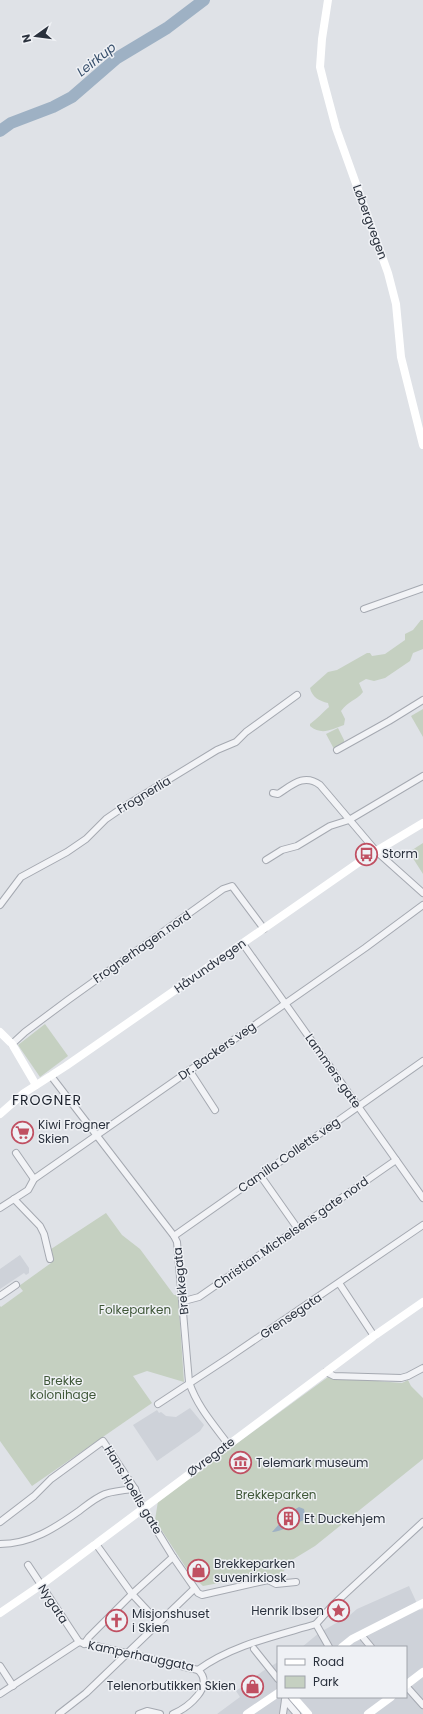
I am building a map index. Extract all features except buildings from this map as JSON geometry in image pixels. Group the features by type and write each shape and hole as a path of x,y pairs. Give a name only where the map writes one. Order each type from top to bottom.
{"street":[{"name":"Løbergvegen","path":"328,0 322,39 321,60 324,83 336,128 388,273 396,304 401,357 423,445"},
{"path":"364,609 423,588"},
{"name":"Frognerlia","path":"0,905 21,877 67,852 86,839 106,819 122,808 217,750 236,742 246,732 297,695"},
{"path":"337,750 423,700"},
{"path":"266,860 282,850 297,846 330,826 349,820 423,776"},
{"path":"273,793 278,794 305,779 314,781 320,785 376,851 423,893"},
{"name":"Håvundvegen","path":"0,1114 36,1086 376,851 423,823"},
{"name":"Frognerhagen nord","path":"12,1044 25,1032 56,1009 223,890 232,886 264,929"},
{"name":"Dr. Backers veg","path":"0,1208 28,1190 34,1179 285,1002 365,948 423,905"},
{"name":"Lammers gate","path":"243,944 423,1198"},
{"path":"0,1032 12,1044 36,1086"},
{"name":"Camilla Colletts veg","path":"174,1236 423,1061"},
{"path":"189,1070 215,1110"},
{"name":"Brekkegata","path":"52,1076 174,1236 179,1250 190,1382 199,1406 228,1444"},
{"path":"16,1153 34,1179"},
{"name":"Christian Michelsens gate nord","path":"184,1301 199,1297 396,1160"},
{"path":"260,1175 298,1229"},
{"path":"14,1199 40,1226 44,1234 50,1259"},
{"name":"Grensegata","path":"158,1404 423,1225"},
{"path":"339,1283 374,1336"},
{"path":"0,1296 16,1285"},
{"name":"Øvregate","path":"0,1613 41,1585 228,1444 374,1336 423,1302"},
{"path":"326,1372 334,1376 401,1378 423,1368"},
{"name":"Hans Hoells gate","path":"0,1522 34,1496 51,1479 103,1441 135,1490 143,1508 194,1589"},
{"path":"0,1544 17,1542 54,1529 104,1495 121,1490 135,1490"},
{"path":"328,1646 316,1624 333,1605 423,1522"},
{"path":"96,1544 132,1594 159,1623"},
{"path":"0,1694 82,1643 132,1594 173,1557"},
{"name":"Nygata","path":"28,1565 82,1643"},
{"path":"59,1714 86,1693 194,1589 202,1595 256,1581 268,1580 276,1584 296,1582"},
{"path":"344,1646 361,1635 423,1603"},
{"name":"Kamperhauggata","path":"82,1643 198,1670 210,1661 243,1646 316,1624"},
{"path":"361,1635 370,1646"},
{"path":"254,1648 277,1678"},
{"path":"0,1666 13,1686"},
{"path":"173,1714 201,1692 204,1679 198,1670"},
{"path":"407,1685 423,1672"},
{"path":"407,1687 423,1705"},
{"path":"247,1714 277,1694"},
{"path":"294,1698 308,1714"},
{"path":"368,1714 390,1698"},
{"path":"283,1714 285,1700 297,1714"},
{"path":"139,1714 147,1711 160,1714"}],"shaded area":[{"path":"20,1255 29,1268 29,1273 26,1275 24,1273 0,1289 0,1269"},
{"path":"190,1408 204,1425 200,1431 157,1461 133,1425 157,1410 159,1413 161,1412 166,1416 176,1417"},
{"path":"409,1586 420,1610 423,1609 423,1714 217,1714 240,1697 236,1691 277,1663 277,1698 407,1698 407,1646 303,1646 319,1633 350,1615 357,1609"}],"green space":[{"path":"421,620 423,620 423,649 413,653 410,661 385,678 374,681 366,679 359,683 363,692 341,711 345,719 344,725 327,731 319,731 310,726 310,724 329,707 328,703 319,700 314,696 310,688 328,672 337,670 367,653 370,653 372,656 385,654 405,640 405,634 413,630"},
{"path":"423,709 423,737 411,716"},
{"path":"338,728 344,743 334,749 326,734"},
{"path":"423,843 423,874 409,852"},
{"path":"45,1024 68,1056 40,1077 18,1045"},
{"name":"Brekke kolonihage","path":"106,1213 122,1235 140,1249 174,1295 178,1295 184,1382 147,1371 133,1376 152,1403 32,1486 0,1441 0,1306 1,1307 23,1291 19,1286 51,1263 45,1253"},
{"name":"Brekkeparken","path":"328,1377 402,1383 408,1380 411,1386 423,1398 423,1459 315,1546 292,1560 280,1576 271,1579 269,1574 203,1586 190,1574 155,1520 158,1501"}],"water":[{"path":"299,1507 304,1509 306,1519 284,1529 272,1532 290,1512"}],"waterway":[{"name":"Leirkup","path":"0,131 11,123 53,107 72,97 117,58 167,28 204,0"}],"place":[{"name":"Storm","path":"366,854"},
{"name":"Kiwi Frogner Skien","path":"22,1132"},
{"name":"Telemark museum","path":"241,1463"},
{"name":"Et Duckehjem","path":"289,1519"},
{"name":"Brekkeparken suvenirkiosk","path":"198,1571"},
{"name":"Henrik Ibsen","path":"339,1611"},
{"name":"Misjonshuset i Skien","path":"117,1621"},
{"name":"Telenorbutikken Skien","path":"252,1686"}],"district":[{"name":"FROGNER","path":"47,1100"}],"park label":[{"name":"Folkeparken","path":"135,1310"}]}
